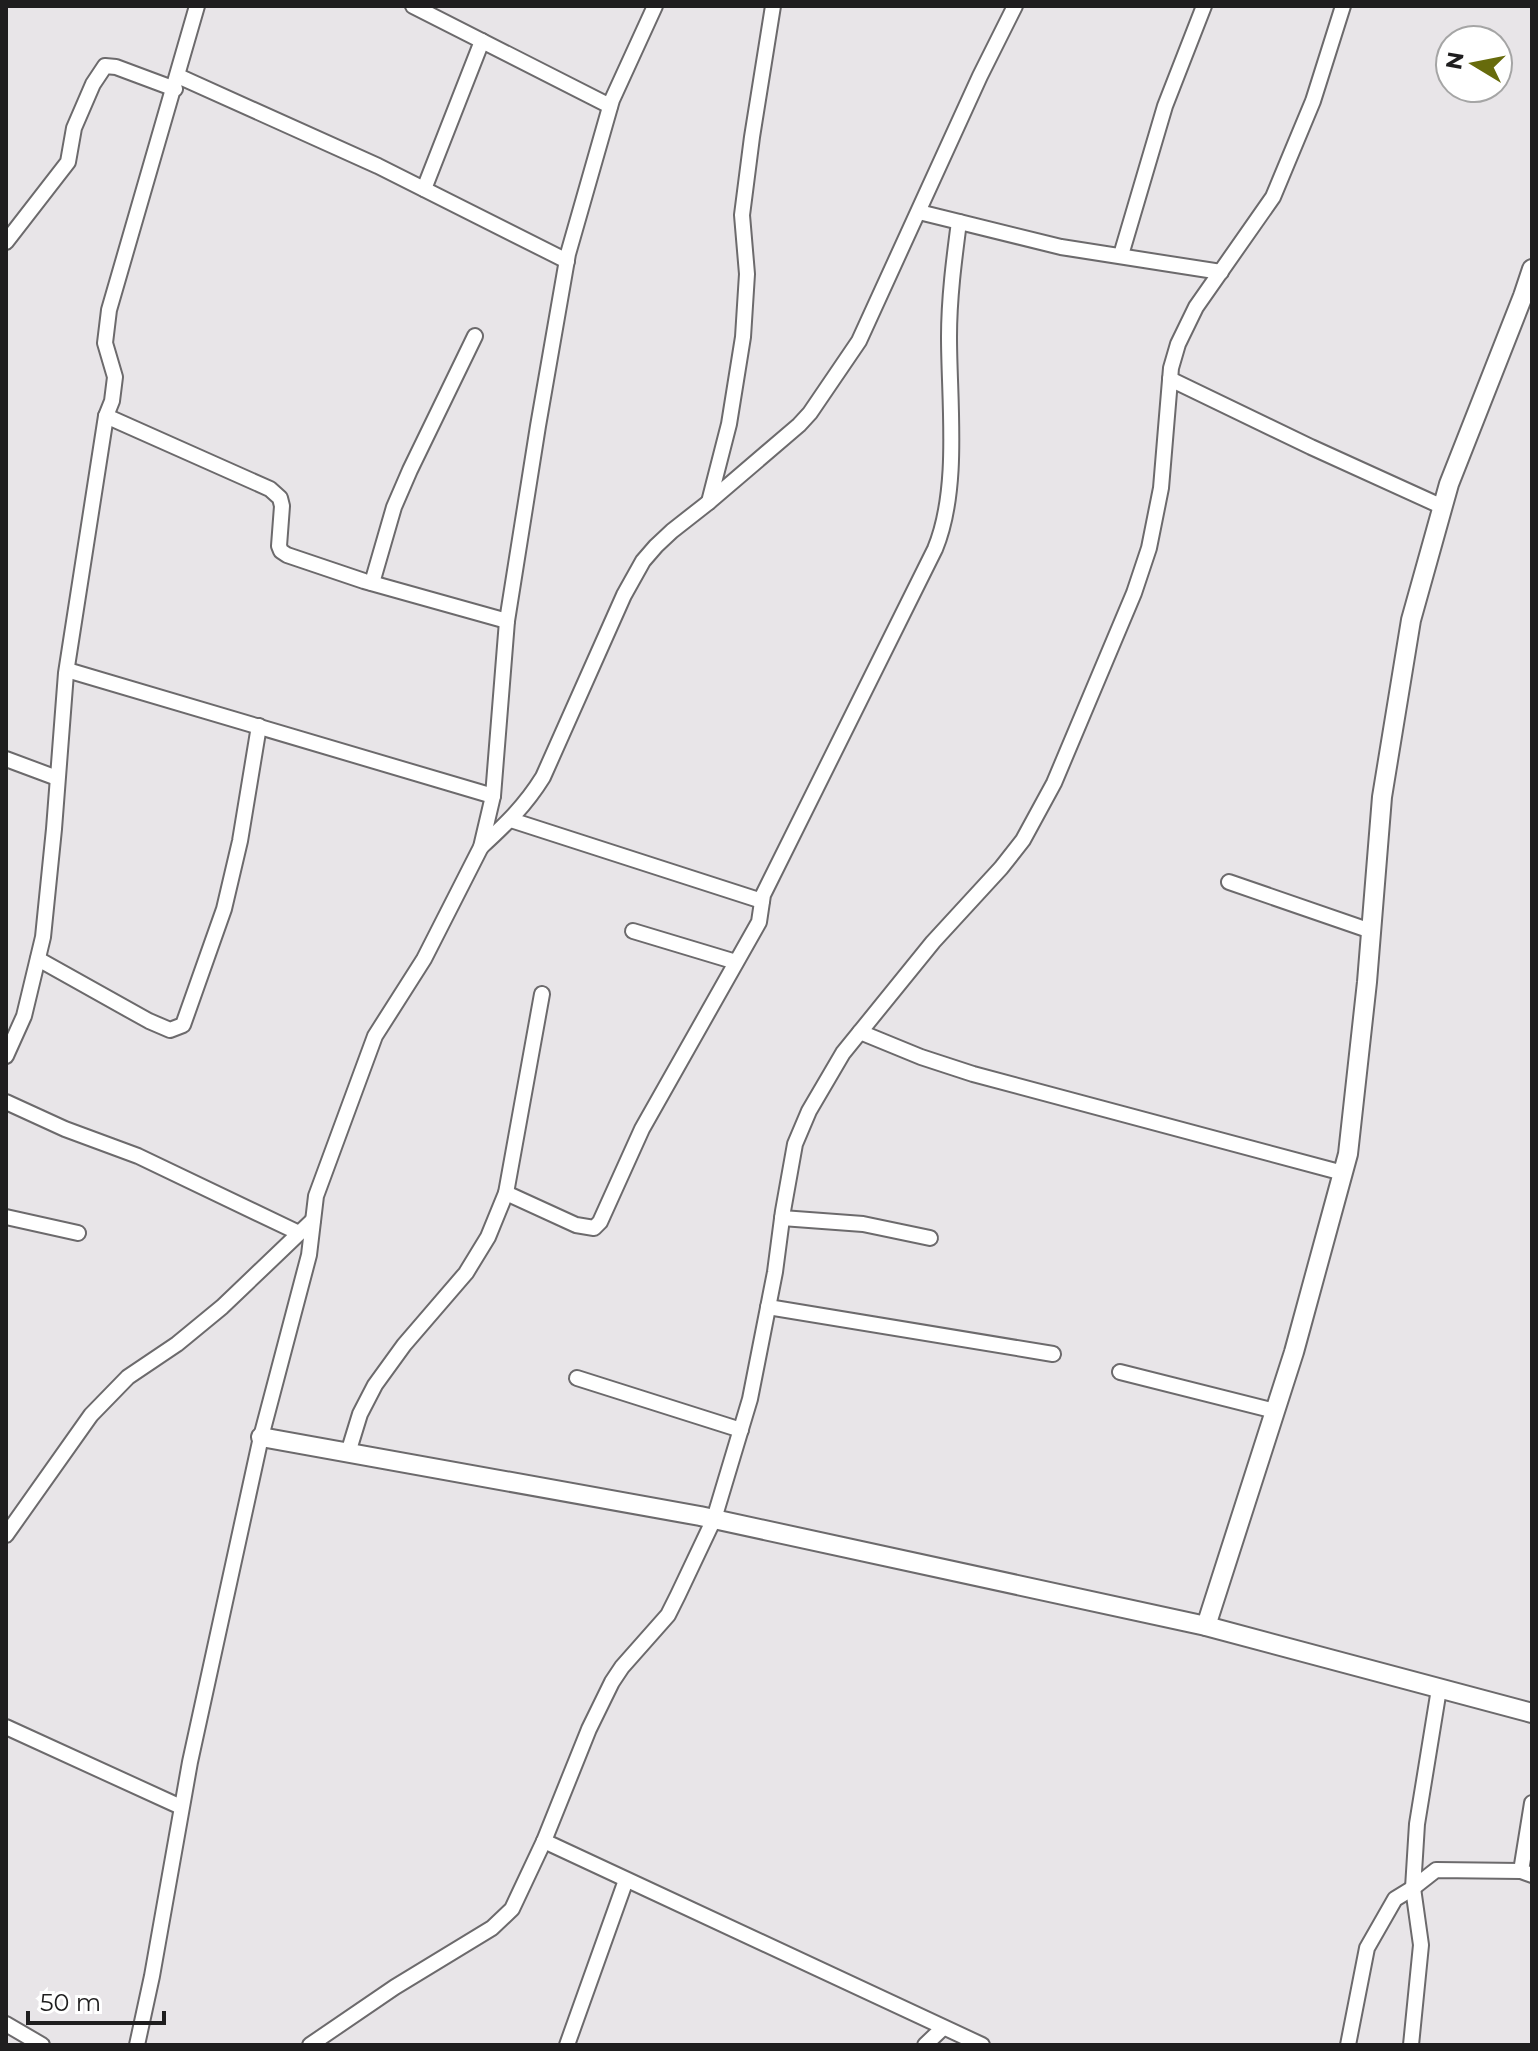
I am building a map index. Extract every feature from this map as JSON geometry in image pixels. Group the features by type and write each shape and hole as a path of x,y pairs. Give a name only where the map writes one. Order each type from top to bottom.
{"street":[{"path":"6,1056 10,1037 24,1016 43,937 67,670 106,416 112,401 115,377 105,343 109,310 197,6"},
{"path":"413,6 610,106"},
{"path":"137,2045 181,1807 261,1437 309,1255 316,1196 375,1036 424,959 481,847 493,796 507,621 567,261 610,106 655,6"},
{"path":"709,502 729,424 743,337 747,274 742,215 773,6"},
{"path":"481,847 527,802 543,777 618,607 643,561 672,531 799,425 817,404 859,341 1015,6"},
{"path":"1121,255 1165,106 1204,6"},
{"path":"310,2045 395,1987 492,1928 512,1909 612,1682 668,1615 714,1519 750,1399 795,1144 809,1111 843,1053 933,942 1023,840 1054,783 1134,593 1149,548 1161,488 1170,379 1178,344 1196,307 1273,197 1313,101 1343,6"},
{"path":"424,189 482,41"},
{"path":"6,242 68,162 74,128 93,84 105,66 176,82 378,166 567,261"},
{"path":"919,212 1061,247 1221,272"},
{"path":"506,1193 576,1225 594,1228 600,1222 642,1129 759,922 763,895 942,534 950,463 950,288 959,222"},
{"path":"1206,1626 1294,1352 1348,1154 1382,797 1411,620 1449,484 1532,269"},
{"path":"372,583 394,507 475,336"},
{"path":"1170,379 1443,507"},
{"path":"106,416 270,489 280,498 279,546 287,555 507,621"},
{"path":"67,670 493,796"},
{"path":"38,959 149,1021 170,1030 183,1025 224,909 240,841 259,726"},
{"path":"6,759 57,778"},
{"path":"511,820 762,901"},
{"path":"1229,882 1371,931"},
{"path":"633,931 736,962"},
{"path":"348,1453 360,1414 375,1385 404,1345 466,1273 488,1237 506,1193 542,994"},
{"path":"860,1032 973,1074 1343,1173"},
{"path":"6,1102 65,1129 138,1156 299,1233"},
{"path":"6,1217 78,1233"},
{"path":"782,1218 863,1224 930,1238"},
{"path":"6,1535 91,1415 128,1377 177,1344 222,1307 313,1220"},
{"path":"768,1307 1053,1354"},
{"path":"1120,1372 1275,1411"},
{"path":"577,1378 741,1430"},
{"path":"261,1437 714,1519 1206,1626 1532,1713"},
{"path":"1411,2045 1421,1945 1413,1888 1421,1795 1439,1689"},
{"path":"6,1727 181,1807"},
{"path":"1348,2045 1367,1948 1395,1899 1436,1870 1526,1873 1532,1803"},
{"path":"544,1841 982,2045"},
{"path":"567,2045 626,1880"},
{"path":"6,2024 42,2045"},
{"path":"925,2045 943,2028"}]}
